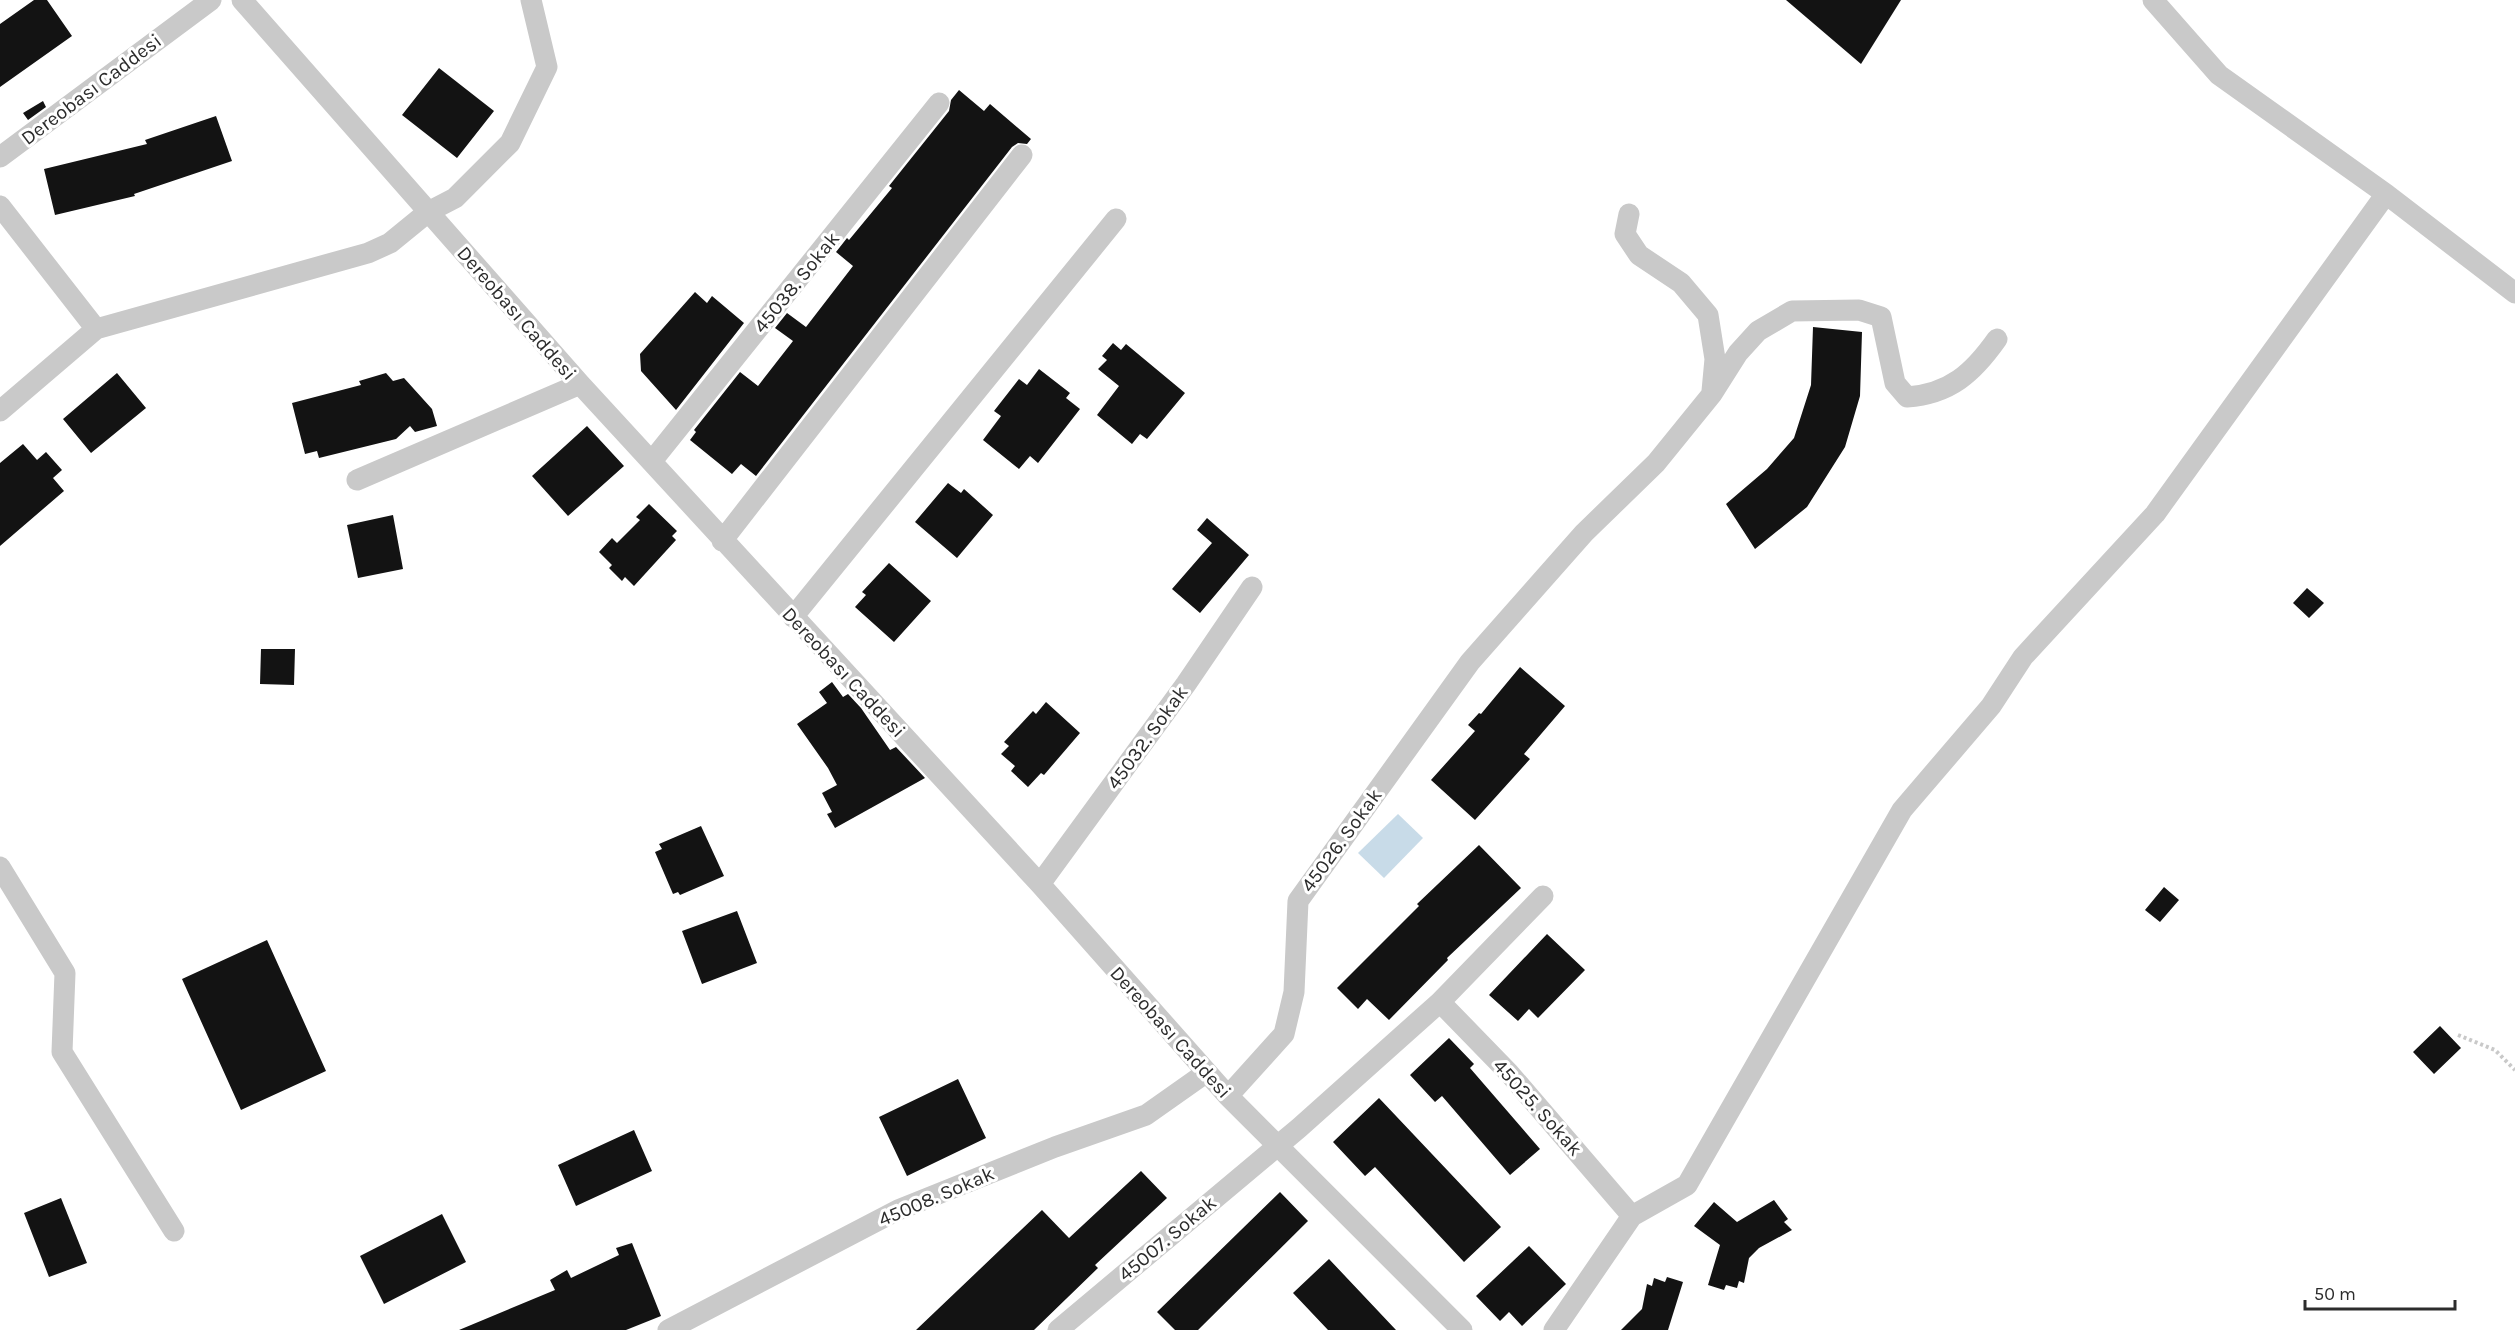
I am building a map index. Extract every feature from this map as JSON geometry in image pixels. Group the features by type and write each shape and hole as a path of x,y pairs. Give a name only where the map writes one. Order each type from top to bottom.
{"street":[{"name":"Dereobası Caddesi","path":"0,157 212,0"},
{"name":"Dereobası Caddesi","path":"242,0 580,384 1040,884 1228,1096 1462,1330"},
{"path":"0,411 96,329 368,253 390,243 428,212 455,198 510,143 547,67 531,0"},
{"path":"2153,0 2219,75 2386,194 2515,293"},
{"name":"45038. Sokak","path":"652,461 939,103"},
{"path":"722,541 1022,155"},
{"path":"1554,1330 1632,1216 1686,1185 1902,810 1991,706 2023,657 2155,514 2386,194"},
{"path":"0,206 96,329"},
{"path":"1629,214 1625,234 1639,255 1681,283 1708,315 1715,359 1712,394"},
{"path":"793,617 1116,219"},
{"name":"45026. Sokak","path":"1228,1096 1284,1034 1294,992 1298,901 1470,662 1584,533 1656,463 1712,394 1738,353 1758,331 1792,311 1859,310 1881,316 1895,383 1907,397 1928,396 1947,389 1980,363 1997,339"},
{"path":"357,480 580,384"},
{"name":"45032. Sokak","path":"1040,884 1186,684 1252,587"},
{"path":"0,867 65,973 62,1052 174,1231"},
{"path":"1276,1146 1440,1002 1543,896"},
{"name":"45025. Sokak","path":"1440,1002 1509,1073 1632,1216"},
{"name":"45008. Sokak","path":"668,1330 898,1210 1055,1147 1146,1115 1207,1072"},
{"name":"45007. Sokak","path":"1058,1330 1276,1146"}],"path":[{"path":"2458,1035 2495,1050 2515,1070"}],"water":[{"path":"1398,814 1423,838 1384,878 1358,853"}],"building":[{"path":"34,0 47,0 72,36 0,87 0,24"},
{"path":"1786,0 1901,0 1861,64"},
{"path":"439,68 494,111 457,158 402,115"},
{"path":"959,90 984,111 990,104 1031,139 1027,144 1018,143 1012,147 756,476 741,464 732,474 690,440 696,432 694,430 740,372 758,386 793,341 775,328 787,313 806,327 853,266 836,252 847,238 849,240 892,188 889,186 949,111 951,100"},
{"path":"43,101 46,107 28,120 23,113"},
{"path":"216,116 232,161 134,194 135,196 55,215 44,169 147,144 145,140"},
{"path":"695,292 707,303 712,296 744,323 676,410 641,371 640,354"},
{"path":"1813,327 1862,332 1860,396 1845,447 1807,507 1755,549 1726,504 1767,469 1794,438 1811,385"},
{"path":"1113,343 1121,350 1126,344 1185,393 1147,439 1140,434 1132,444 1097,415 1119,386 1098,369 1107,360 1102,356"},
{"path":"1039,369 1070,393 1066,398 1080,409 1038,463 1030,456 1019,469 983,440 1001,416 994,411 1019,379 1027,385"},
{"path":"117,373 146,408 91,453 63,419"},
{"path":"386,373 393,381 404,378 432,409 437,426 415,432 410,426 396,439 319,458 317,451 305,454 292,403 361,385 359,381"},
{"path":"587,426 624,466 568,516 532,476"},
{"path":"23,444 37,460 46,452 62,470 53,478 64,491 0,546 0,463"},
{"path":"948,483 961,493 964,489 993,515 957,558 915,522"},
{"path":"649,504 677,531 672,536 676,540 634,586 625,577 622,581 609,568 612,565 599,552 612,538 617,543 640,520 636,517"},
{"path":"393,515 403,569 358,578 347,525"},
{"path":"1207,518 1249,555 1200,613 1172,589 1212,543 1197,530"},
{"path":"889,563 931,601 894,642 855,607 866,595 862,592"},
{"path":"2307,588 2324,603 2309,618 2293,603"},
{"path":"261,649 295,649 294,685 260,684"},
{"path":"1520,667 1565,706 1524,754 1530,759 1475,820 1431,780 1475,731 1468,725 1479,713 1481,714"},
{"path":"832,682 843,697 848,694 861,708 890,750 896,747 925,778 835,828 827,814 832,812 822,793 837,785 797,724 827,703 819,692"},
{"path":"1046,702 1080,733 1044,775 1041,773 1028,787 1011,771 1015,766 1001,754 1009,746 1004,742 1033,711 1036,714"},
{"path":"701,826 724,876 680,895 678,892 673,894 655,852 662,849 659,844"},
{"path":"1479,845 1521,888 1447,958 1448,960 1389,1020 1367,999 1358,1009 1337,988 1419,906 1417,904"},
{"path":"2164,887 2179,900 2160,922 2145,910"},
{"path":"737,911 757,963 702,984 682,931"},
{"path":"1547,934 1585,970 1538,1018 1529,1009 1518,1021 1489,995"},
{"path":"267,940 326,1071 241,1110 182,979"},
{"path":"2440,1026 2461,1048 2434,1074 2413,1052"},
{"path":"1449,1038 1474,1064 1470,1068 1540,1149 1510,1175 1442,1096 1435,1102 1410,1075"},
{"path":"958,1079 986,1138 907,1176 879,1117"},
{"path":"1379,1098 1501,1227 1464,1262 1375,1167 1365,1176 1333,1142"},
{"path":"634,1130 652,1171 576,1206 558,1165"},
{"path":"1141,1171 1167,1198 1095,1265 1098,1268 1034,1330 916,1330 1042,1210 1069,1238"},
{"path":"1280,1192 1308,1221 1198,1330 1175,1330 1157,1312"},
{"path":"61,1198 87,1263 49,1277 24,1213"},
{"path":"1774,1200 1788,1219 1784,1222 1792,1230 1759,1248 1749,1258 1744,1283 1739,1281 1737,1288 1726,1285 1724,1290 1708,1285 1720,1245 1694,1226 1714,1202 1737,1222"},
{"path":"442,1214 466,1262 384,1304 360,1256"},
{"path":"632,1243 661,1316 626,1330 459,1330 555,1290 550,1280 567,1270 571,1278 619,1255 616,1248"},
{"path":"1529,1246 1566,1284 1522,1326 1509,1312 1500,1321 1476,1296"},
{"path":"1329,1259 1396,1330 1328,1330 1293,1293"},
{"path":"1667,1277 1683,1282 1668,1330 1621,1330 1642,1309 1647,1284 1652,1286 1654,1278 1665,1282"}]}
